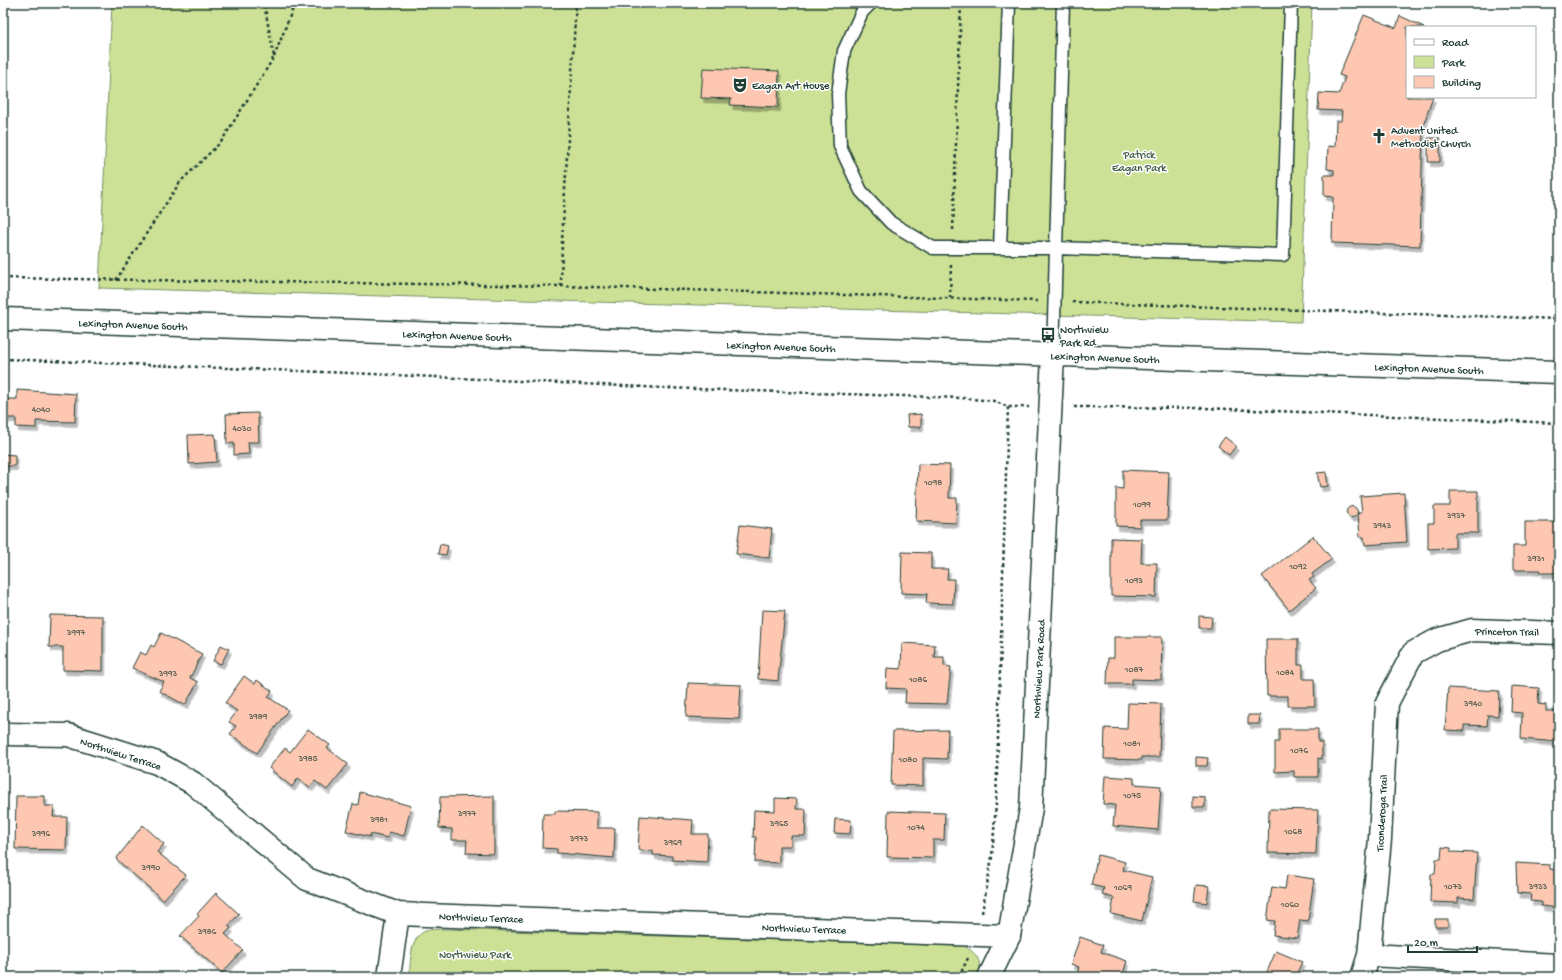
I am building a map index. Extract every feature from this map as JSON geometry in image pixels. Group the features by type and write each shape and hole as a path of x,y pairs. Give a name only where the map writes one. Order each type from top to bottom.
{"street":[{"name":"Lexington Avenue South","path":"3,319 1559,372"},
{"name":"Northview Park Road","path":"989,977 1009,936 1031,808 1053,355"},
{"name":"Princeton Trail","path":"1413,653 1437,640 1472,630 1559,633"},
{"name":"Ticonderoga Trail","path":"1362,977 1369,956 1380,839 1387,703 1413,653"},
{"name":"Northview Terrace","path":"3,734 68,735 157,763 193,783 308,879 398,914 1009,936"},
{"path":"389,977 398,914"},
{"path":"1369,956 1559,965"}],"lane":[{"path":"871,3 862,12 844,51 838,94 840,146 861,191 891,223 933,248 1055,248 1283,255 1292,3"},
{"path":"1000,248 1008,3"},
{"path":"1053,355 1063,3"}],"path":[{"path":"264,3 274,57"},
{"path":"116,280 180,182 221,142 274,57 295,3"},
{"path":"561,286 562,241 576,3"},
{"path":"950,298 961,3"},
{"path":"3,278 561,286 1559,318"},
{"path":"3,359 365,373 664,388 954,398 994,401 1008,407 1205,408 1559,424"},
{"path":"959,977 977,935 992,857 996,804 1008,407"}],"green space":[{"name":"Patrick Eagan Park","path":"112,3 1312,3 1301,322 99,288"},
{"name":"Northview Park","path":"445,929 964,946 976,955 980,967 977,977 409,977 412,949 418,937 422,933 429,930"}],"building":[{"name":"Advent United Methodist Church","path":"1364,15 1396,28 1400,16 1422,26 1406,26 1406,98 1433,98 1423,126 1420,246 1332,243 1333,197 1324,196 1324,175 1334,175 1334,170 1327,169 1328,146 1335,147 1336,121 1341,121 1342,111 1318,110 1319,93 1339,94 1345,77 1339,75"},
{"name":"Eagan Art House","path":"703,68 779,71 778,107 730,105 731,99 701,98"},
{"path":"1428,138 1440,138 1440,162 1428,162"},
{"path":"17,390 76,394 75,422 36,421 36,428 16,427 16,418 6,418 7,399 17,399"},
{"path":"258,413 259,442 248,442 249,454 234,455 234,443 227,444 226,414"},
{"path":"921,414 921,427 908,427 907,415"},
{"path":"215,434 217,462 189,464 188,435"},
{"path":"1225,437 1236,446 1229,455 1218,446"},
{"path":"3,454 15,455 15,466 3,466"},
{"path":"918,464 950,465 949,498 957,498 956,523 916,521"},
{"path":"1123,470 1169,472 1167,520 1140,520 1140,527 1116,526 1116,488 1123,489"},
{"path":"1326,472 1328,486 1320,487 1317,473"},
{"path":"1450,491 1478,491 1478,533 1455,533 1455,548 1428,549 1428,523 1434,523 1434,506 1450,506"},
{"path":"1404,493 1407,542 1365,545 1364,537 1360,537 1358,513 1362,512 1360,496"},
{"path":"1352,506 1356,508 1358,512 1356,516 1352,518 1348,516 1346,512 1348,508"},
{"path":"1525,522 1559,522 1559,573 1540,573 1540,570 1513,570 1513,546 1525,546"},
{"path":"740,525 772,529 769,558 736,554"},
{"path":"1313,536 1332,559 1312,574 1314,577 1309,580 1316,588 1289,610 1262,576"},
{"path":"1111,538 1142,539 1141,563 1157,563 1156,597 1111,596"},
{"path":"440,544 448,546 446,555 438,554"},
{"path":"902,552 931,553 931,569 948,569 947,579 954,579 953,604 926,603 927,594 901,593"},
{"path":"762,610 785,611 778,681 758,679"},
{"path":"50,615 103,616 103,671 63,670 63,647 49,647"},
{"path":"1199,616 1212,617 1211,628 1199,628"},
{"path":"161,633 202,654 190,678 198,682 185,705 159,691 164,682 132,668 140,652 146,655 151,645 154,647"},
{"path":"1114,637 1162,637 1161,680 1132,679 1132,684 1107,684 1108,658 1114,658"},
{"path":"1266,639 1298,639 1298,665 1303,665 1303,679 1314,679 1315,706 1288,706 1288,696 1267,696"},
{"path":"902,643 935,645 934,657 944,657 944,666 951,667 947,704 905,703 906,689 886,688 887,668 901,669"},
{"path":"221,645 229,649 221,664 213,661"},
{"path":"244,676 255,684 257,680 272,691 268,697 288,710 257,753 230,734 236,726 229,722 237,711 225,703"},
{"path":"688,683 741,685 739,719 686,717"},
{"path":"1512,686 1539,688 1538,704 1546,705 1546,711 1559,711 1559,742 1521,739 1522,713 1511,712"},
{"path":"1448,688 1499,691 1498,716 1488,715 1487,726 1464,725 1464,731 1445,730"},
{"path":"1128,703 1161,704 1159,757 1142,757 1142,760 1104,759 1105,728 1127,729"},
{"path":"1248,715 1260,715 1259,724 1248,724"},
{"path":"308,729 330,745 327,748 348,764 327,790 315,781 310,787 298,778 292,787 269,768 285,748 290,752"},
{"path":"1279,729 1318,729 1318,742 1322,742 1322,759 1318,758 1318,777 1294,777 1294,771 1275,772 1275,742 1279,742"},
{"path":"948,730 947,759 923,758 923,786 891,785 893,731"},
{"path":"1196,757 1208,758 1207,766 1196,766"},
{"path":"1105,776 1134,778 1134,784 1161,786 1158,830 1113,826 1115,805 1103,804"},
{"path":"360,792 411,806 404,836 389,832 388,838 370,834 370,837 346,831 353,804 358,805"},
{"path":"16,796 45,796 45,806 54,806 53,817 67,817 66,850 15,849"},
{"path":"494,796 494,854 466,853 467,840 452,840 452,829 439,828 440,797"},
{"path":"1193,796 1205,797 1205,807 1193,807"},
{"path":"775,798 797,799 796,809 806,809 805,836 791,836 791,846 779,846 779,863 755,862 756,837 753,837 754,810 775,811"},
{"path":"1269,809 1318,810 1316,854 1268,853"},
{"path":"555,811 597,812 597,828 615,828 614,858 557,853 557,849 542,848 543,814 555,814"},
{"path":"888,811 945,813 944,840 933,840 933,858 887,857"},
{"path":"640,816 693,820 692,834 708,834 707,862 672,860 672,856 653,855 653,851 638,850"},
{"path":"835,819 851,820 850,834 834,833"},
{"path":"143,825 164,844 157,852 186,875 163,900 116,859"},
{"path":"1442,847 1451,848 1451,852 1477,853 1474,899 1458,898 1458,903 1430,902 1431,874 1435,874 1436,859 1441,859"},
{"path":"1098,855 1125,862 1123,870 1152,877 1142,921 1111,914 1114,898 1102,895 1104,888 1091,885"},
{"path":"1516,863 1550,865 1550,869 1556,870 1555,879 1559,879 1559,908 1541,906 1541,902 1530,901 1531,894 1517,893"},
{"path":"1287,875 1314,879 1308,921 1300,920 1297,938 1273,935 1275,921 1267,920 1272,887 1285,889"},
{"path":"1196,885 1209,886 1207,903 1194,901"},
{"path":"216,893 239,914 228,926 231,928 225,934 243,950 222,973 180,936 199,916 197,914"},
{"path":"1435,919 1448,919 1448,927 1435,927"},
{"path":"1080,937 1103,945 1101,952 1127,961 1122,977 1076,977 1079,967 1071,964"},
{"path":"1276,951 1302,962 1295,977 1260,977 1262,973 1266,974"}],"place":[{"name":"Eagan Art House","path":"740,85"},
{"name":"Advent United Methodist Church","path":"1379,136"},
{"name":"Northview Park Rd","path":"1048,335"}]}
